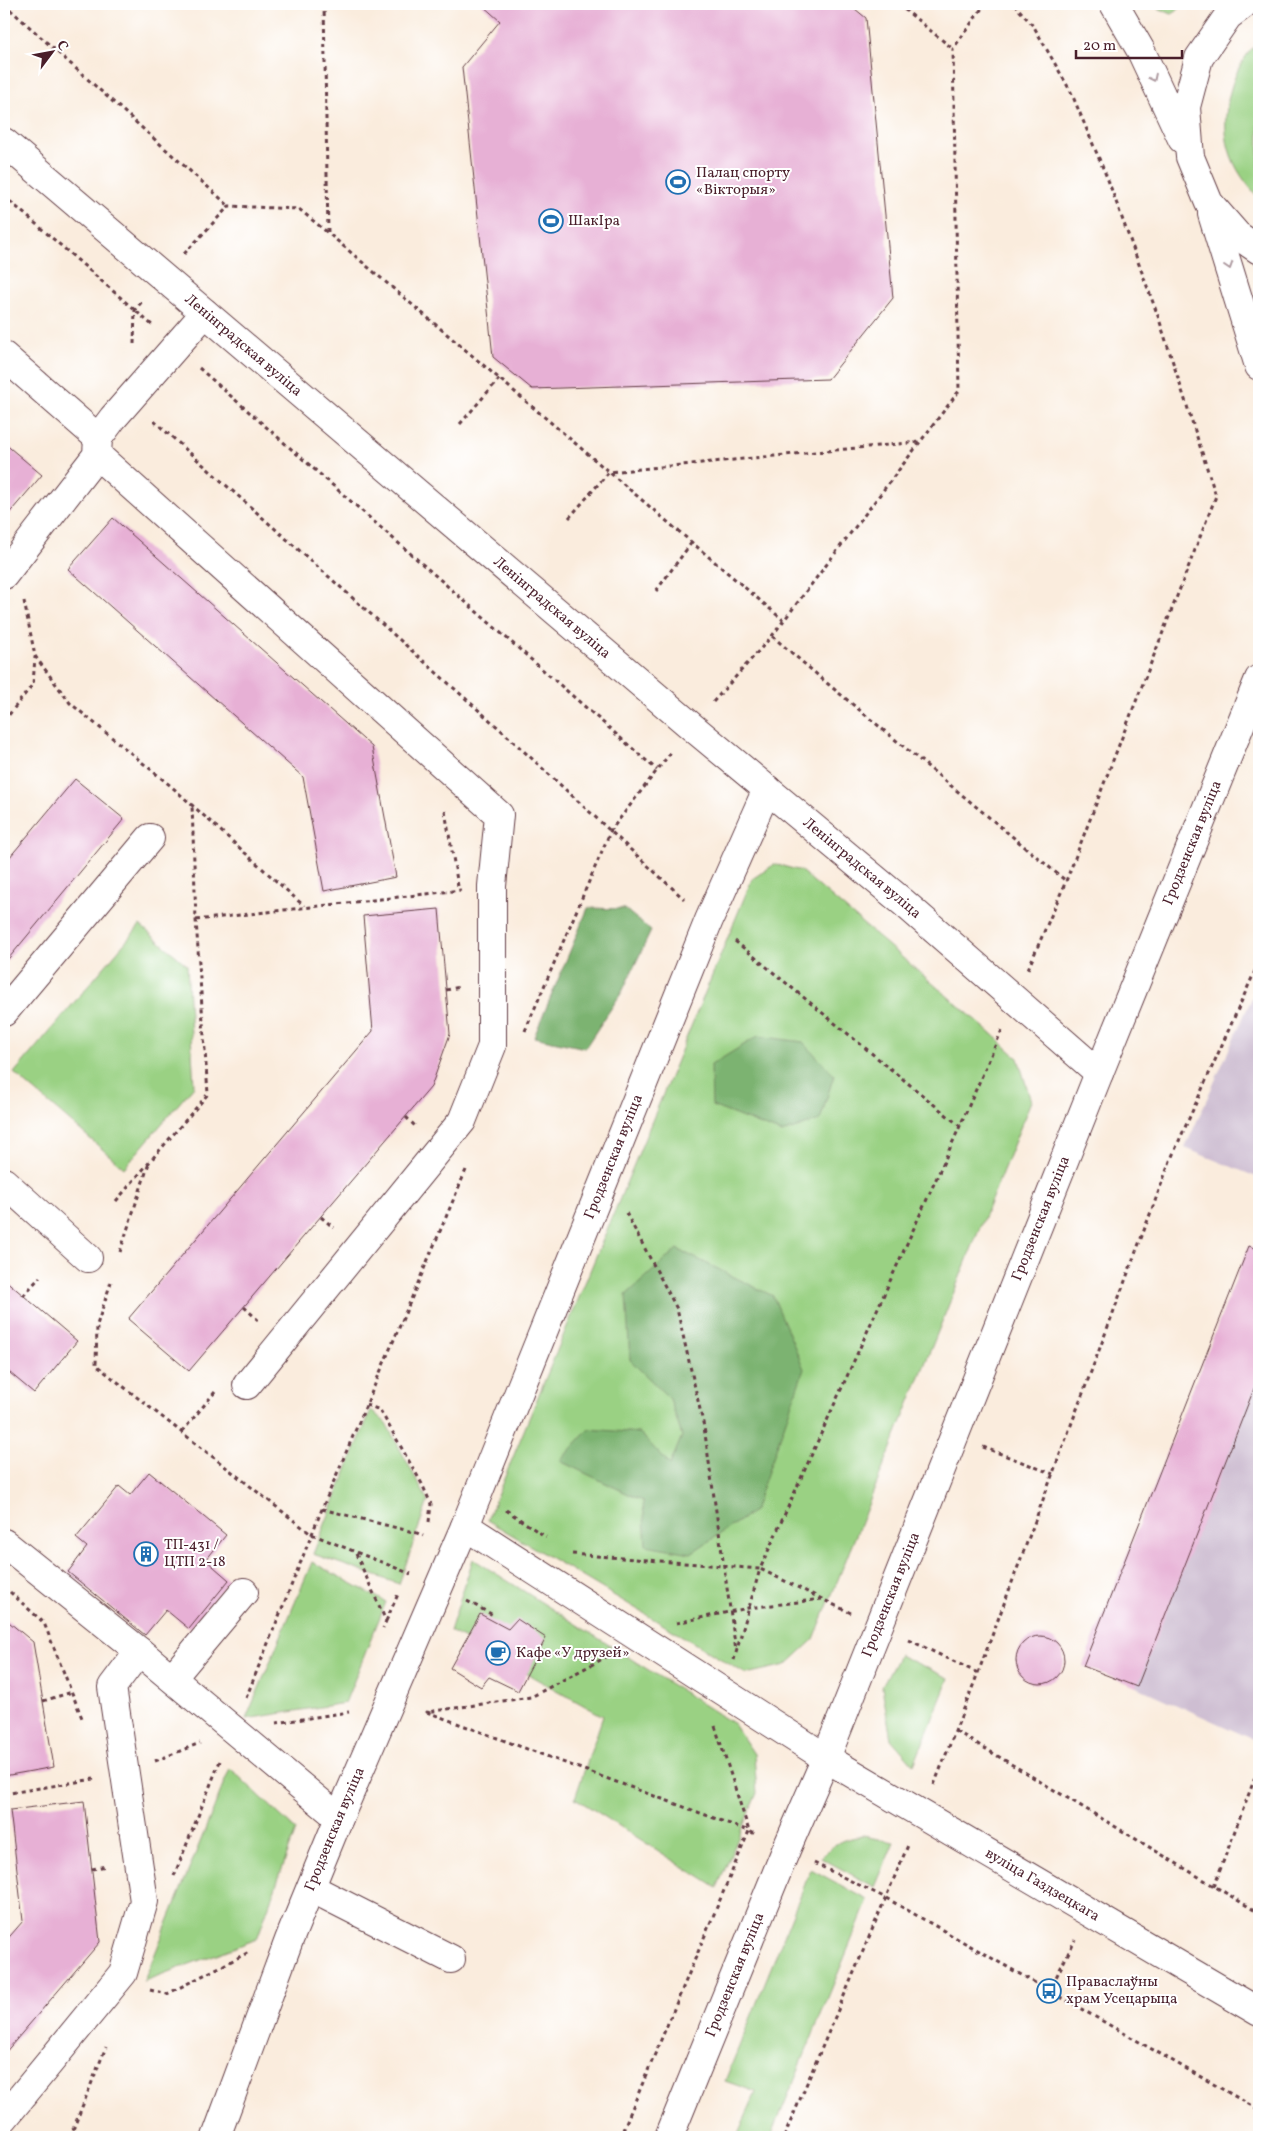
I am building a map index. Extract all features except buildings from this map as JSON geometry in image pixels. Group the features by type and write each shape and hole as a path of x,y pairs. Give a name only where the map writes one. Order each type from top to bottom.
{"main road":[{"path":"1114,4 1140,49 1209,203 1259,366"},
{"path":"1190,157 1186,107 1199,58 1228,16 1244,4"},
{"name":"Ленінградская вуліца","path":"4,142 904,903 1098,1073"},
{"path":"1209,203 1237,235 1259,250"},
{"path":"4,575 130,400 205,313"},
{"path":"4,356 98,447 499,815 492,886 492,1046 462,1121 247,1385"},
{"name":"Гродзенская вуліца","path":"669,2137 786,1850 826,1758 1098,1073 1259,679"},
{"name":"Гродзенская вуліца","path":"216,2137 339,1818 450,1591 465,1526 709,920 767,789"},
{"path":"4,1012 150,838"},
{"path":"4,1182 88,1258"},
{"path":"465,1526 826,1758"},
{"path":"4,1543 172,1678 339,1818"},
{"path":"172,1678 244,1592"},
{"path":"4,2118 122,1973 144,1901 112,1688 139,1651"},
{"name":"вуліца Газдзецкага","path":"826,1758 1259,2012"},
{"path":"311,1888 451,1959"}],"path":[{"path":"4,4 230,206"},
{"path":"324,4 328,233 784,620"},
{"path":"898,4 953,49"},
{"path":"985,4 953,49 959,390 772,636 1066,881"},
{"path":"622,1205 677,1309 704,1428 736,1654 760,1569 960,1126 1066,881 1216,496 1158,316 1108,180 1070,92 1034,27 1014,4"},
{"path":"4,196 657,770"},
{"path":"460,424 500,378"},
{"path":"130,400 611,830 693,908 960,1126"},
{"path":"569,518 609,472 920,442"},
{"path":"656,591 692,542"},
{"path":"4,721 33,684 35,656 24,599"},
{"path":"35,656 70,703 192,805 304,906"},
{"path":"116,1201 208,1094 196,920 192,805"},
{"path":"445,808 459,890 459,900"},
{"path":"521,1040 611,830"},
{"path":"196,920 304,906 492,886"},
{"path":"784,2137 956,1731 1170,1161 1259,962"},
{"path":"446,990 465,986"},
{"path":"120,1253 149,1162"},
{"path":"233,1730 311,1534 467,1168"},
{"path":"24,1296 40,1277"},
{"path":"111,1280 97,1325 96,1365 311,1534 450,1591 493,1615"},
{"path":"244,1307 262,1323"},
{"path":"182,1432 219,1388"},
{"path":"366,1405 380,1410 431,1504 429,1523 419,1545"},
{"path":"954,1435 1053,1474"},
{"path":"499,1506 549,1539"},
{"path":"322,1509 423,1536"},
{"path":"566,1550 574,1555 760,1569 978,1673"},
{"path":"355,1553 386,1621"},
{"path":"404,1581 411,1564"},
{"path":"4,1587 44,1623 83,1720"},
{"path":"382,1630 400,1589"},
{"path":"673,1623 748,1608 824,1599"},
{"path":"610,1656 531,1697 427,1712 749,1831 886,1898 1259,2110"},
{"path":"43,1701 72,1692"},
{"path":"4,1794 125,1774 233,1730 351,1712 354,1704"},
{"path":"620,2137 749,1831 715,1725"},
{"path":"956,1731 1259,1913"},
{"path":"1214,1886 1259,1767"},
{"path":"1049,1991 1088,1912"},
{"path":"149,1990 167,1994 257,1947"}],"shaded area":[{"path":"1259,982 1259,1178 1185,1148"},
{"path":"1249,1246 1259,1250 1259,1742 1137,1687 1083,1666"}],"green space":[{"path":"1155,4 1182,4 1172,14 1160,10"},
{"path":"1259,42 1259,198 1245,181 1234,163 1226,136 1226,121 1230,91 1235,77 1242,63"},
{"path":"775,864 801,871 1018,1058 1031,1101 814,1639 786,1665 746,1674 487,1520 752,879"},
{"path":"588,908 625,909 651,931 622,992 585,1048 534,1037"},
{"path":"140,925 187,965 194,1086 124,1168 14,1073"},
{"path":"758,1036 803,1042 834,1075 820,1120 782,1133 712,1106 711,1065"},
{"path":"677,1249 773,1296 804,1369 754,1511 691,1553 646,1545 643,1501 560,1461 589,1429 640,1433 670,1465 682,1436 670,1399 630,1360 626,1295"},
{"path":"371,1410 386,1423 428,1501 399,1584 313,1554"},
{"path":"473,1559 734,1724 754,1754 757,1793 717,1888 575,1798 603,1716 450,1631"},
{"path":"312,1562 386,1602 345,1703 246,1719"},
{"path":"899,1655 949,1678 914,1765 891,1739 882,1687"},
{"path":"230,1768 296,1830 257,1939 144,1981"},
{"path":"863,1836 894,1842 875,1887 821,1858 839,1842"},
{"path":"811,1869 868,1900 771,2137 737,2137 756,2092 725,2081"}],"place":[{"name":"Палац спорту «Вікторыя»","path":"678,182"},
{"name":"ШакІра","path":"551,221"},
{"name":"ТП-431 / ЦТП 2-18","path":"146,1554"},
{"name":"Кафе «У друзей»","path":"498,1653"},
{"name":"Праваслаўны храм Усецарыца","path":"1049,1991"}]}
